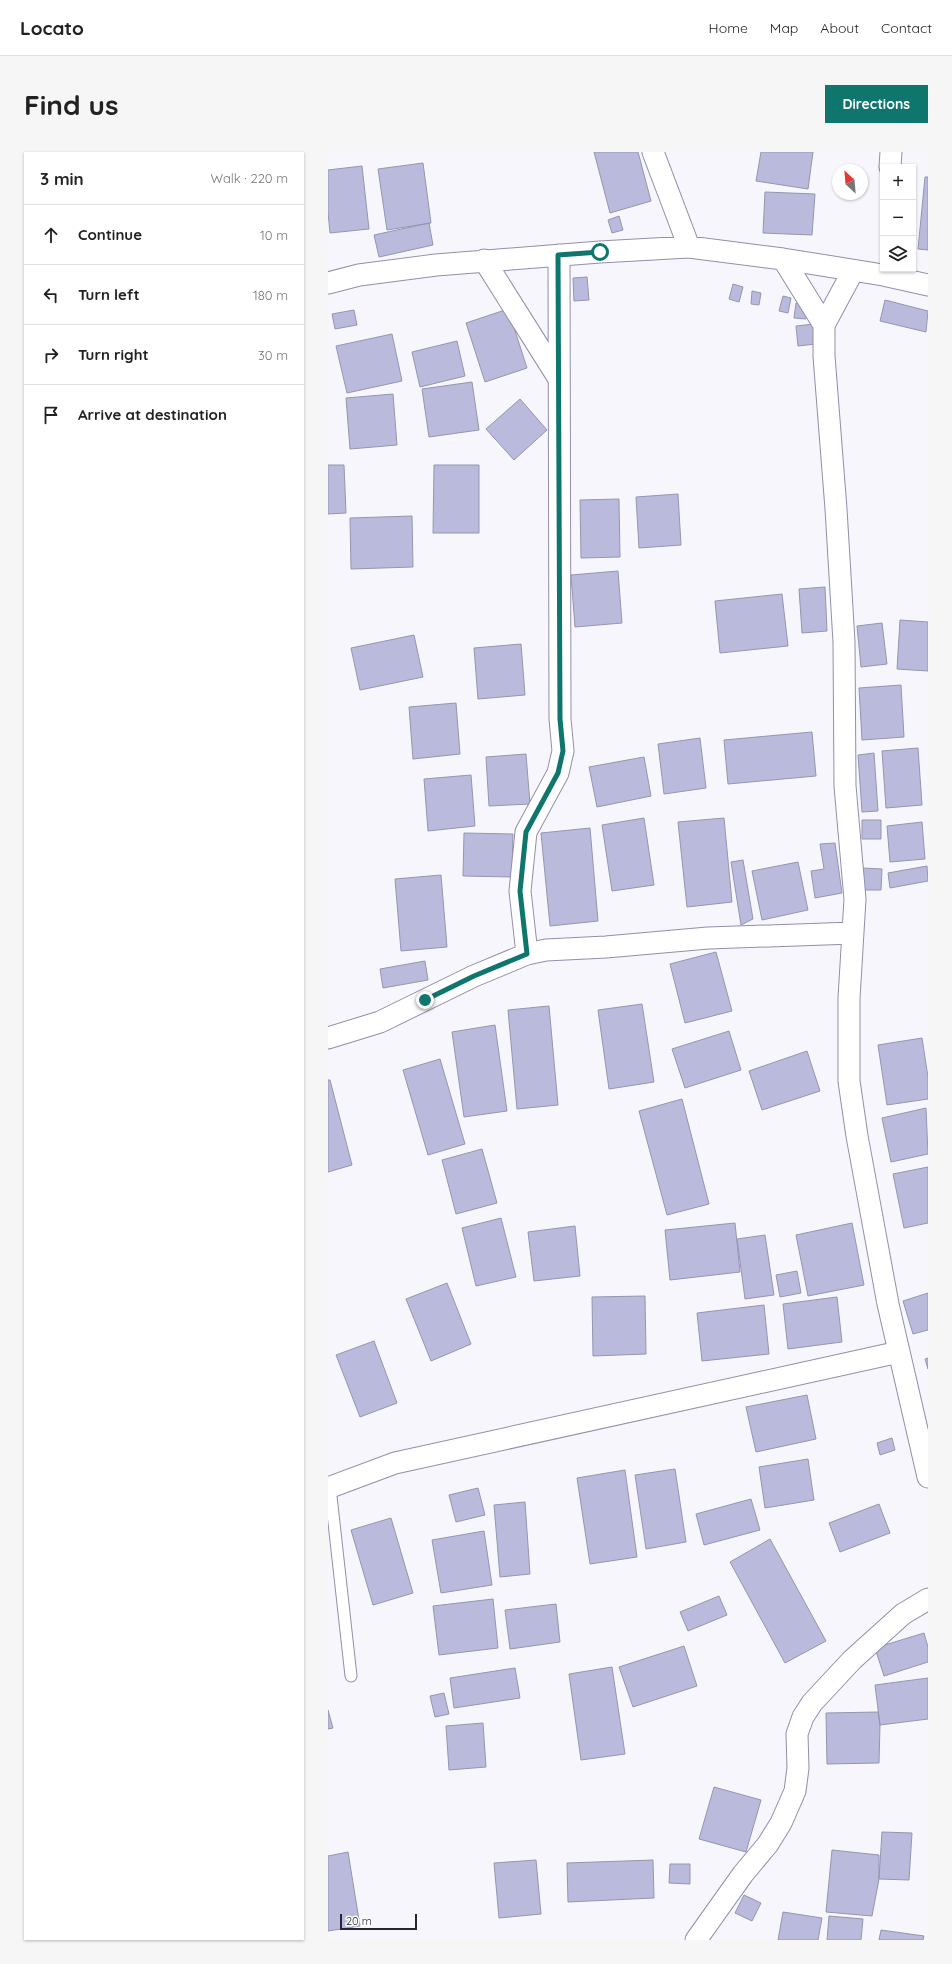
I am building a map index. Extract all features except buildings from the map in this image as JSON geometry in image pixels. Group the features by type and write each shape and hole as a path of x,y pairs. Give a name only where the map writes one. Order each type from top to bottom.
{"street":[{"path":"653,152 688,247"},
{"path":"890,164 891,152"},
{"path":"328,283 359,275 484,260 688,247 783,259 853,271 880,272"},
{"path":"527,954 520,891 526,832 558,773 563,751 560,719 558,255"},
{"path":"783,259 824,325"},
{"path":"484,260 559,379"},
{"path":"853,271 824,325 824,356 836,509 844,642 845,786 855,898 849,998 849,1080 870,1207 899,1352 928,1477"},
{"path":"884,272 928,285"},
{"path":"328,1038 380,1022 474,976 527,954 546,950 606,947 708,938 853,933"},
{"path":"329,1488 395,1463 899,1352"},
{"path":"696,1940 743,1874 768,1844 781,1822 795,1791 798,1768 797,1734 803,1717 812,1703 852,1660 903,1614 928,1599"}],"lane":[{"path":"329,1488 351,1676"}],"route":[{"path":"425,1000 474,976 527,954 520,891 526,832 558,773 563,751 560,719 558,255 600,252"}]}
